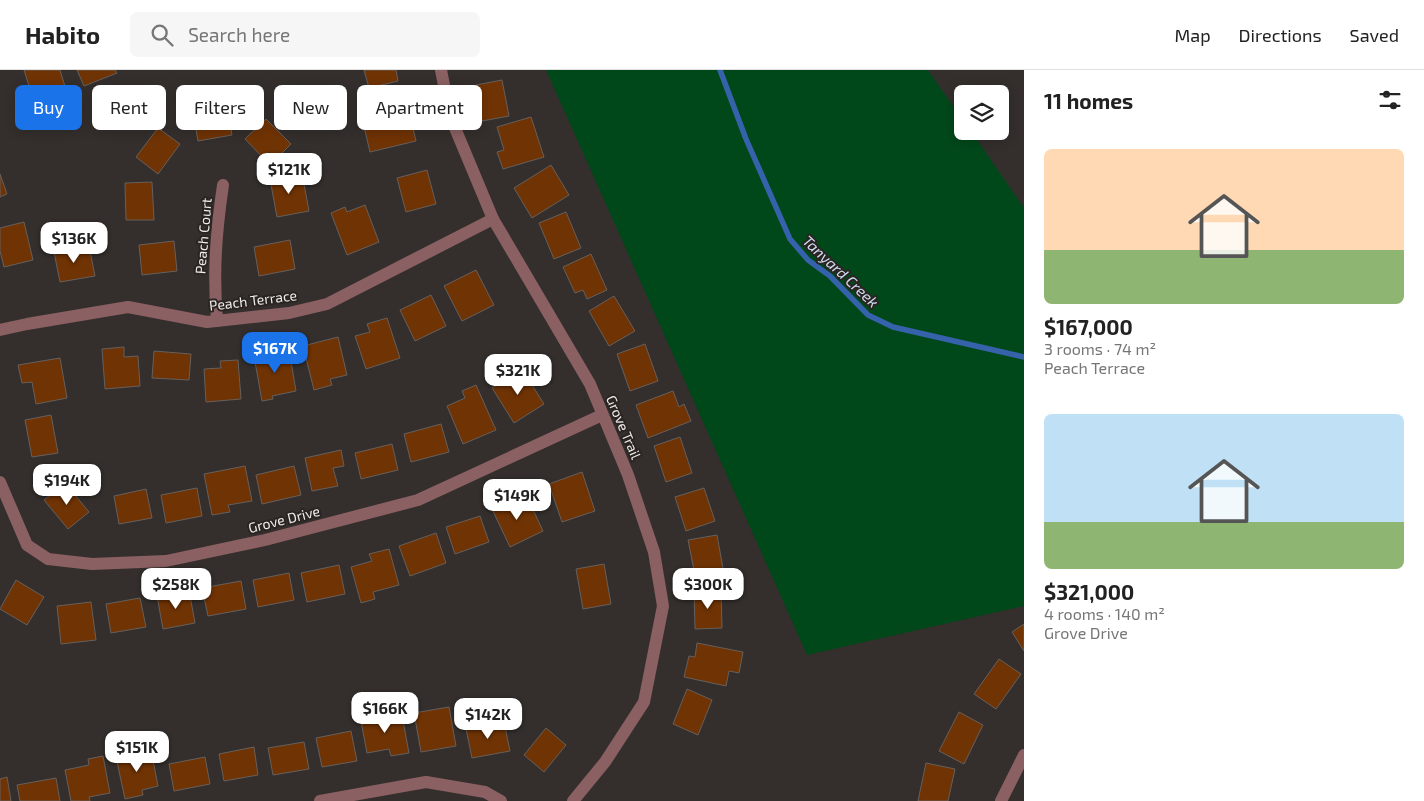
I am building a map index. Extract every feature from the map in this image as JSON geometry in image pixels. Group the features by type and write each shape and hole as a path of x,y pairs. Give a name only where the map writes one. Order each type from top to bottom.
{"street":[{"name":"Grove Trail","path":"441,70 450,116 493,219 590,384 628,475 654,552 664,606 644,702 605,762 573,801"},
{"name":"Peach Court","path":"217,321 214,276 216,237 224,185"},
{"name":"Peach Terrace","path":"0,330 128,307 207,322 289,313 328,304 493,219"},
{"name":"Grove Drive","path":"0,482 27,545 48,559 92,564 166,561 264,540 418,500 602,415"},
{"path":"1001,801 1024,755"},
{"path":"320,801 426,782 485,792 501,801"}],"green space":[{"path":"546,70 928,70 954,107 954,140 977,140 1024,208 1024,606 807,655"}],"building":[{"path":"24,70 60,70 65,85 29,85"},
{"path":"77,70 115,70 117,73 84,86"},
{"path":"364,70 396,70 398,81 381,85 368,85"},
{"path":"502,80 509,116 482,121 482,85 476,85"},
{"path":"531,117 544,157 503,169 497,152 504,150 497,127"},
{"path":"266,119 274,127 274,130 277,130 291,144 270,165 245,139 254,130 264,130 264,121"},
{"path":"156,130 161,130 180,144 158,174 136,157"},
{"path":"196,130 231,130 232,135 198,141"},
{"path":"365,130 413,130 416,141 370,152"},
{"path":"551,165 569,195 532,218 514,188"},
{"path":"427,170 436,204 406,212 397,178"},
{"path":"302,173 309,211 277,217 270,179"},
{"path":"0,174 7,194 0,197"},
{"path":"152,182 154,220 126,220 125,183"},
{"path":"365,205 379,242 347,255 331,213 345,207 347,212"},
{"path":"566,212 581,248 554,259 539,223"},
{"path":"24,222 33,260 4,267 0,251 0,228"},
{"path":"290,240 295,269 259,276 254,247"},
{"path":"174,241 177,271 142,275 139,245"},
{"path":"89,246 95,276 60,282 54,252"},
{"path":"591,254 607,290 587,299 583,290 575,293 563,267"},
{"path":"476,270 494,305 462,321 444,286"},
{"path":"431,295 446,326 415,341 400,310"},
{"path":"614,296 635,331 609,346 589,311"},
{"path":"387,318 400,358 366,369 355,336 370,332 367,324"},
{"path":"338,337 347,375 330,379 332,385 314,390 303,346"},
{"path":"645,344 658,381 630,391 617,354"},
{"path":"124,347 124,357 138,356 140,386 105,389 102,349"},
{"path":"289,350 296,391 272,396 273,399 262,401 254,356"},
{"path":"154,351 191,354 189,380 152,378"},
{"path":"60,358 67,398 36,404 32,382 22,383 18,365"},
{"path":"238,360 241,399 206,402 204,369 221,368 220,361"},
{"path":"522,369 544,404 514,423 492,388"},
{"path":"476,385 496,430 463,444 447,406 465,398 462,391"},
{"path":"673,391 679,407 684,404 691,421 648,438 636,405"},
{"path":"51,415 58,453 32,457 25,420"},
{"path":"441,424 449,452 411,462 404,434"},
{"path":"680,437 692,473 666,482 654,446"},
{"path":"392,444 398,470 361,479 355,453"},
{"path":"341,450 344,466 333,468 338,486 312,491 305,458"},
{"path":"245,466 252,501 228,505 230,512 212,515 204,474"},
{"path":"294,466 301,495 262,504 256,475"},
{"path":"582,472 595,511 562,522 549,484"},
{"path":"65,483 89,512 68,529 44,500"},
{"path":"197,488 202,516 166,523 161,495"},
{"path":"704,488 715,521 686,531 675,497"},
{"path":"146,489 152,518 119,524 114,496"},
{"path":"528,499 543,531 510,547 492,509 510,500 513,506"},
{"path":"480,516 489,542 455,554 446,527"},
{"path":"436,533 446,563 410,576 399,546"},
{"path":"717,535 724,574 696,580 688,540"},
{"path":"389,549 399,585 373,592 375,599 361,603 351,567 372,561 369,554"},
{"path":"604,564 611,604 583,609 576,569"},
{"path":"339,565 345,594 307,602 301,573"},
{"path":"289,573 294,600 258,607 253,580"},
{"path":"16,580 44,597 27,625 0,609"},
{"path":"241,581 246,609 208,616 202,588"},
{"path":"189,590 195,623 163,629 157,596"},
{"path":"694,591 721,591 722,628 695,629"},
{"path":"140,598 146,627 111,633 106,604"},
{"path":"91,602 96,640 61,644 57,606"},
{"path":"1024,624 1024,651 1012,632"},
{"path":"697,643 743,652 739,673 729,671 726,686 684,677 689,656 695,657"},
{"path":"999,659 1021,674 996,709 974,694"},
{"path":"687,689 712,700 698,735 673,724"},
{"path":"449,707 456,746 421,752 414,713"},
{"path":"959,712 983,725 964,764 939,751"},
{"path":"377,713 379,720 402,715 409,753 391,756 389,749 367,753 360,716"},
{"path":"504,722 510,751 472,758 466,729"},
{"path":"546,728 566,745 544,772 524,755"},
{"path":"351,731 357,761 322,767 316,738"},
{"path":"304,742 309,769 273,775 268,748"},
{"path":"254,747 258,775 224,781 219,754"},
{"path":"151,750 158,786 142,790 143,795 125,799 116,757"},
{"path":"103,756 110,793 89,797 90,801 71,801 65,770 89,765 88,759"},
{"path":"205,757 210,784 174,791 169,764"},
{"path":"926,763 955,769 948,801 918,801"},
{"path":"7,777 11,801 0,801 0,779"},
{"path":"56,778 60,801 20,801 17,785"}],"waterway":[{"name":"Tanyard Creek","path":"720,70 746,139 790,239 808,260 830,276 868,315 893,327 1024,357"}]}
